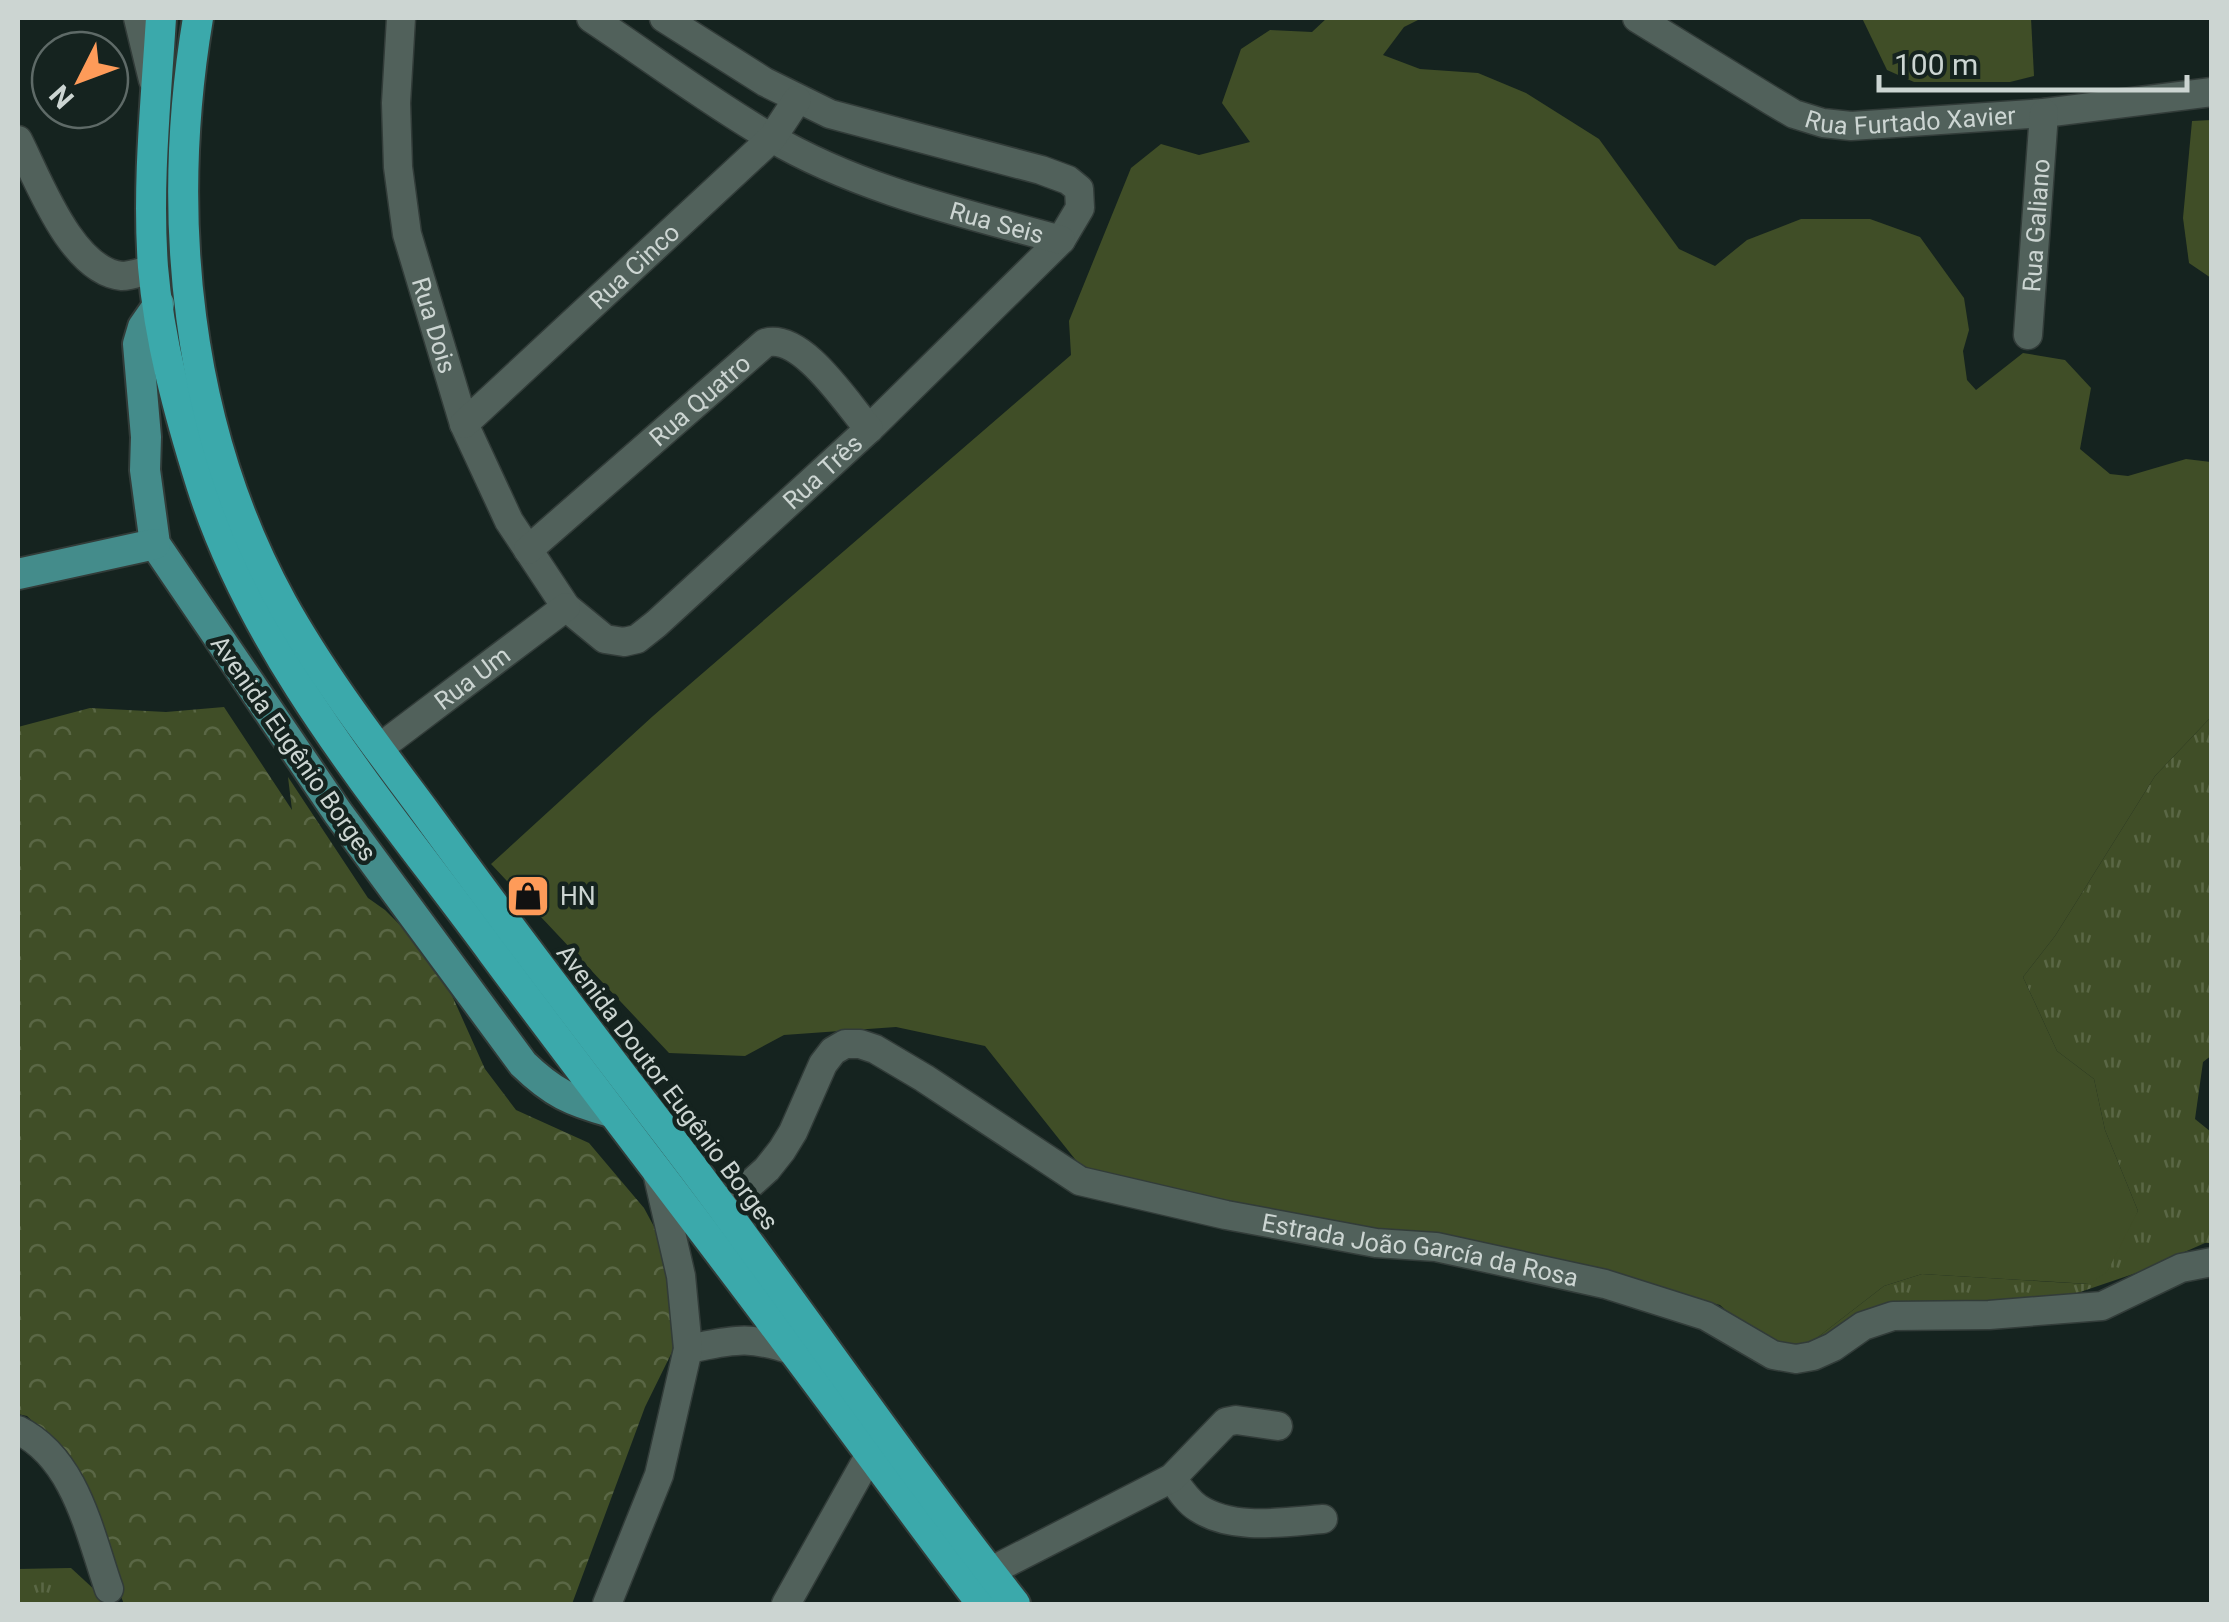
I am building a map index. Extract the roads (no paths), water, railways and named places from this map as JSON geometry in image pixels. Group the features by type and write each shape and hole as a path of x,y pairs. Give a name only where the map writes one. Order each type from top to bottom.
{"highway":[{"path":"161,18 152,216 153,269 159,304 176,402 202,488 268,637 361,774 982,1604"},
{"name":"Avenida Doutor Eugênio Borges","path":"198,18 186,102 182,199 190,312 211,416 248,528 281,601 378,749 724,1208 1014,1604"}],"main road":[{"name":"Avenida Eugênio Borges","path":"159,304 143,326 138,344 146,436 144,470 155,544 338,813 522,1064 549,1090 611,1112"},
{"path":"18,574 155,544"}],"street":[{"path":"138,18 157,96"},
{"name":"Rua Dois","path":"402,18 396,103 407,234 464,424 510,521 566,607"},
{"name":"Rua Seis","path":"591,18 772,138 858,178 1060,240 1080,208 1078,189 1068,180 850,120 797,100 664,18"},
{"name":"Rua Furtado Xavier","path":"1637,18 1772,102 1823,124 1851,126 2044,113 2212,92"},
{"name":"Rua Cinco","path":"464,424 772,138 797,100"},
{"name":"Rua Galiano","path":"2028,335 2044,113"},
{"path":"18,140 62,227 81,253 122,276 153,269"},
{"name":"Rua Três","path":"566,607 605,640 624,642 637,638 869,429 1060,240"},
{"name":"Rua Quatro","path":"528,550 765,343 774,340 790,344 804,354 869,429"},
{"name":"Rua Um","path":"378,749 566,607"},
{"name":"Estrada João García da Rosa","path":"724,1208 782,1150 823,1064 845,1044 860,1044 924,1078 1080,1180 1226,1215 1376,1244 1436,1247 1605,1284 1706,1316 1774,1355 1796,1359 1813,1356 1863,1326 1893,1316 2102,1306 2171,1272 2212,1262"},
{"path":"607,1604 659,1475 688,1349 681,1276 656,1167"},
{"path":"688,1349 738,1339 760,1339 794,1351"},
{"path":"989,1572 1172,1478 1226,1422 1278,1426"},
{"path":"18,1430 33,1438 58,1462 76,1496 108,1589"},
{"path":"786,1604 869,1456"},
{"path":"1172,1478 1198,1508 1223,1518 1260,1523 1323,1519"}],"place":[{"name":"HN","path":"528,896"}]}
